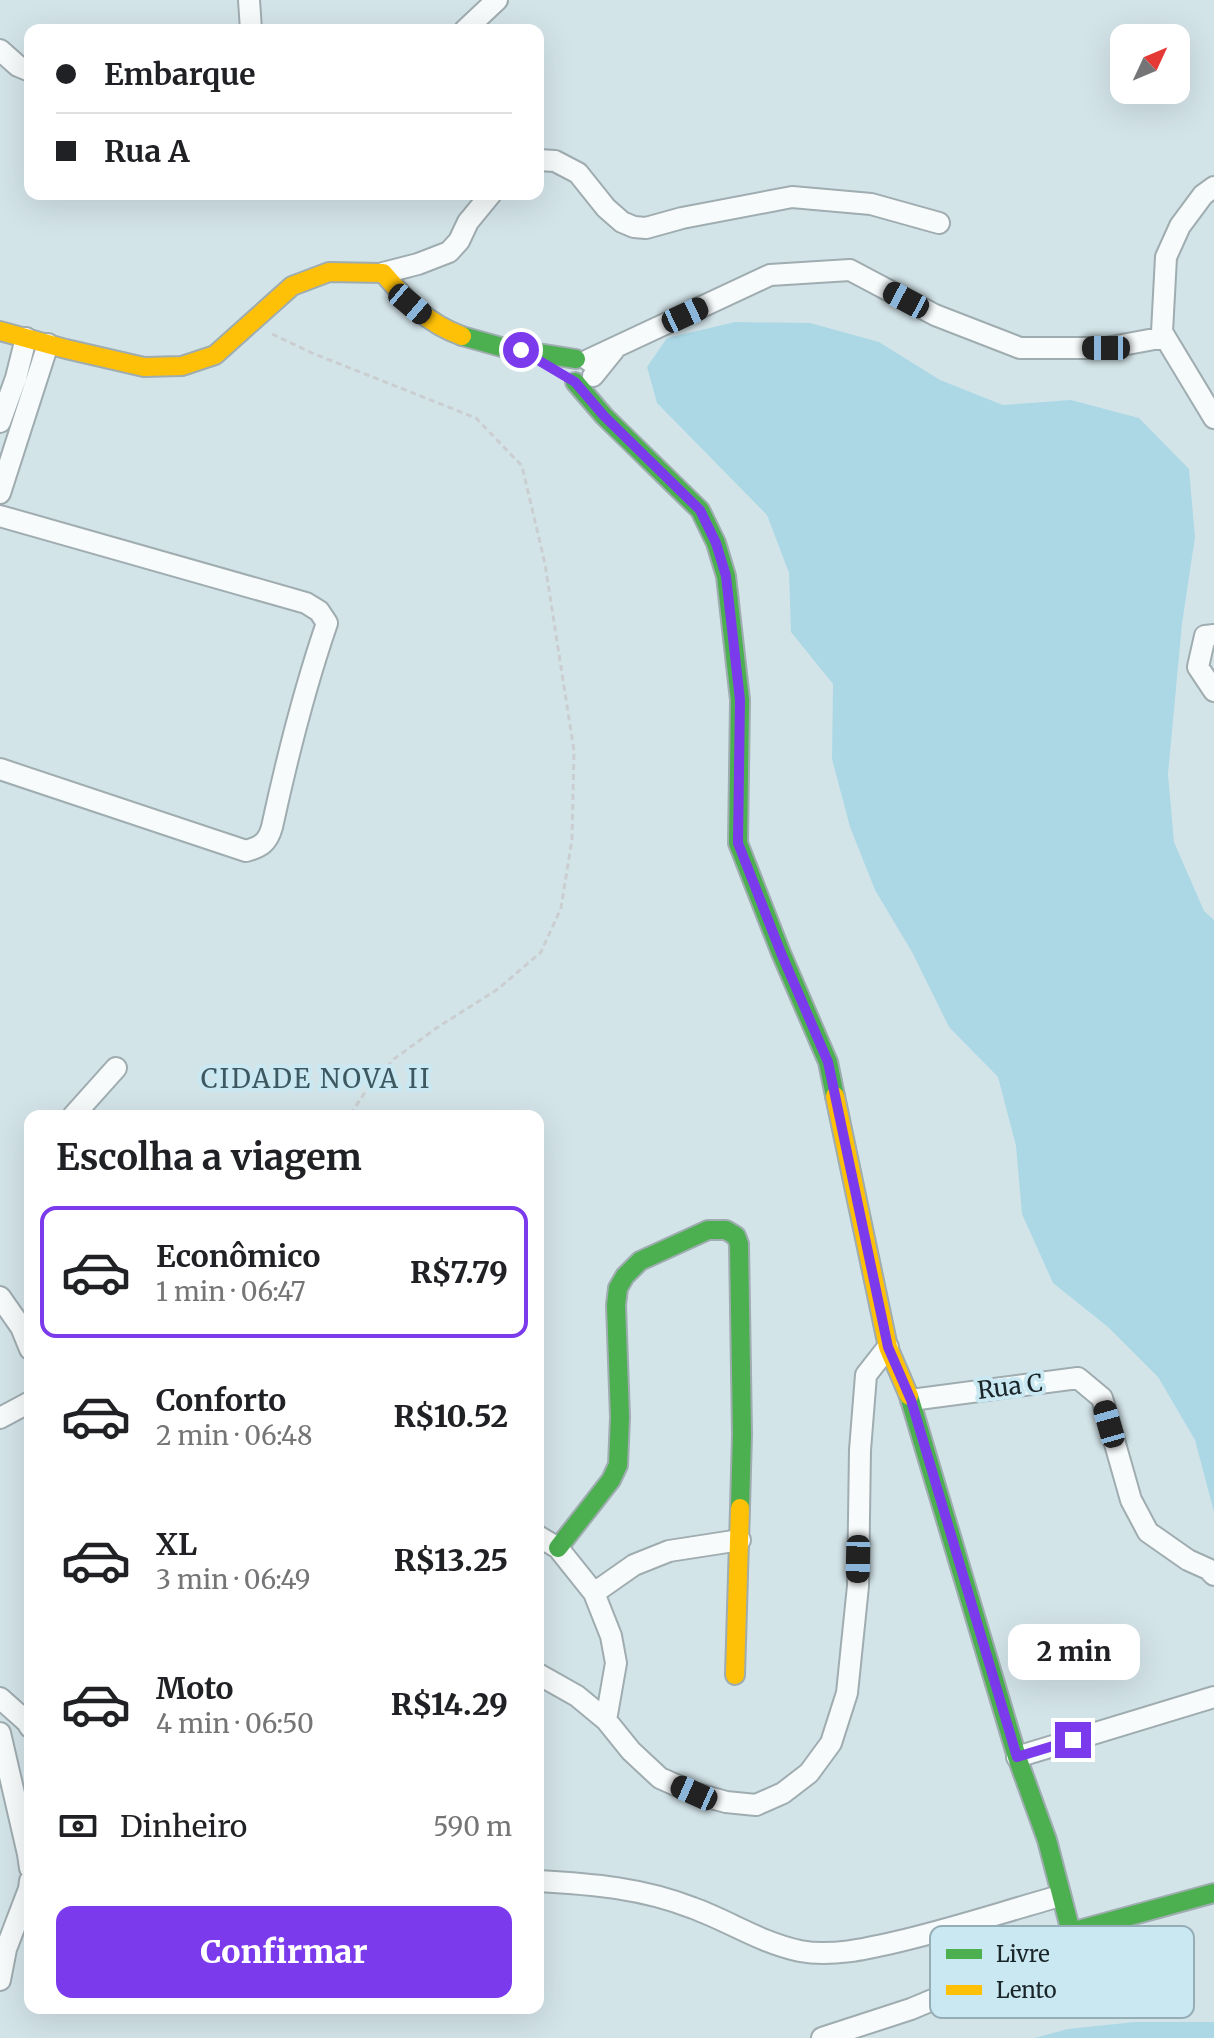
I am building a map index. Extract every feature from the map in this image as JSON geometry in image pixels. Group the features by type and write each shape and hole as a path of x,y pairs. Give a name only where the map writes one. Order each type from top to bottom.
{"street":[{"path":"249,0 251,24"},
{"path":"471,24 497,0"},
{"path":"0,50 24,68"},
{"path":"544,160 555,161 578,173 606,208 622,222 634,227 646,228 792,197 871,204 939,223"},
{"path":"1214,187 1203,195 1180,226 1166,257 1162,332 1214,418"},
{"path":"0,331 144,367 182,366 215,355 292,286 329,272 383,273 449,252 486,200"},
{"path":"582,372 617,347 770,275 850,270 935,315 1020,348 1106,348 1165,337"},
{"path":"383,273 410,304 435,324 466,338 521,350 582,372 604,416 700,510 716,543 726,576 740,700 738,843 828,1062 888,1347 911,1400 1017,1757 1047,1840 1069,1926"},
{"path":"0,422 26,338"},
{"path":"0,493 48,344"},
{"path":"0,516 306,603 319,611 327,623 304,692 269,840 259,847 246,851 0,769"},
{"path":"1214,635 1205,636 1198,667 1214,691"},
{"path":"78,1110 116,1068"},
{"path":"558,1548 611,1480 618,1465 618,1288 640,1261 708,1230 726,1230 736,1236 739,1244 742,1434 735,1675"},
{"path":"0,1297 24,1334"},
{"path":"544,1677 577,1696 606,1720 631,1751 660,1778 694,1793 726,1802 756,1805 783,1793 809,1773 831,1743 847,1693 858,1586 860,1450 866,1375 888,1347"},
{"name":"Rua C","path":"911,1400 1078,1378 1102,1398 1131,1500 1148,1532 1214,1575"},
{"path":"0,1418 24,1405"},
{"path":"544,1540 558,1548 594,1593 611,1636 616,1663 606,1720"},
{"path":"594,1593 634,1565 669,1551 740,1540"},
{"path":"1017,1757 1214,1697"},
{"path":"0,1698 24,1719"},
{"path":"0,1733 24,1837"},
{"path":"544,1881 599,1885 655,1895 695,1908 756,1937 802,1951 853,1952 930,1934"},
{"path":"1093,1926 1214,1893"},
{"path":"960,1926 1060,1896"},
{"path":"0,1980 6,1949 24,1902"},
{"path":"822,2038 930,2001"}],"path":[{"path":"250,324 312,353 476,418 522,466 545,564 574,751 572,839 561,908 541,952 498,989 394,1059 370,1085 353,1110"}],"shaded area":[{"path":"735,322 810,323 879,342 940,380 1003,405 1071,400 1139,418 1189,469 1195,537 1182,624 1168,774 1174,842 1204,911 1214,920 1214,1512 1195,1440 1158,1377 1108,1327 1053,1283 1022,1214 1016,1146 998,1077 949,1027 912,952 875,890 850,827 832,759 833,684 791,632 789,573 767,515 657,403 647,367 667,338"},
{"path":"1135,2022 1214,2022 1214,2038 1034,2038 1068,2029"}],"traffic: fast":[{"path":"462,336 505,348 576,359"},
{"path":"575,382 604,416 700,510 716,543 726,576 740,700 738,843 828,1062 835,1096"},
{"path":"558,1548 611,1480 618,1465 618,1288 640,1261 708,1230 726,1230 736,1236 739,1244 740,1508"},
{"path":"909,1396 1017,1757 1047,1840 1069,1926"},
{"path":"1093,1926 1214,1893"}],"traffic: slow":[{"path":"0,331 144,367 182,366 215,355 292,286 329,272 383,273 428,318 462,336"},
{"path":"835,1096 888,1347 909,1396"},
{"path":"735,1675 740,1508"}],"district":[{"name":"CIDADE NOVA II","path":"316,1079"}],"route":[{"path":"521,350 575,382 604,416 700,510 716,543 726,576 740,700 738,843 828,1062 888,1347 911,1400 1017,1757 1073,1740"}]}
